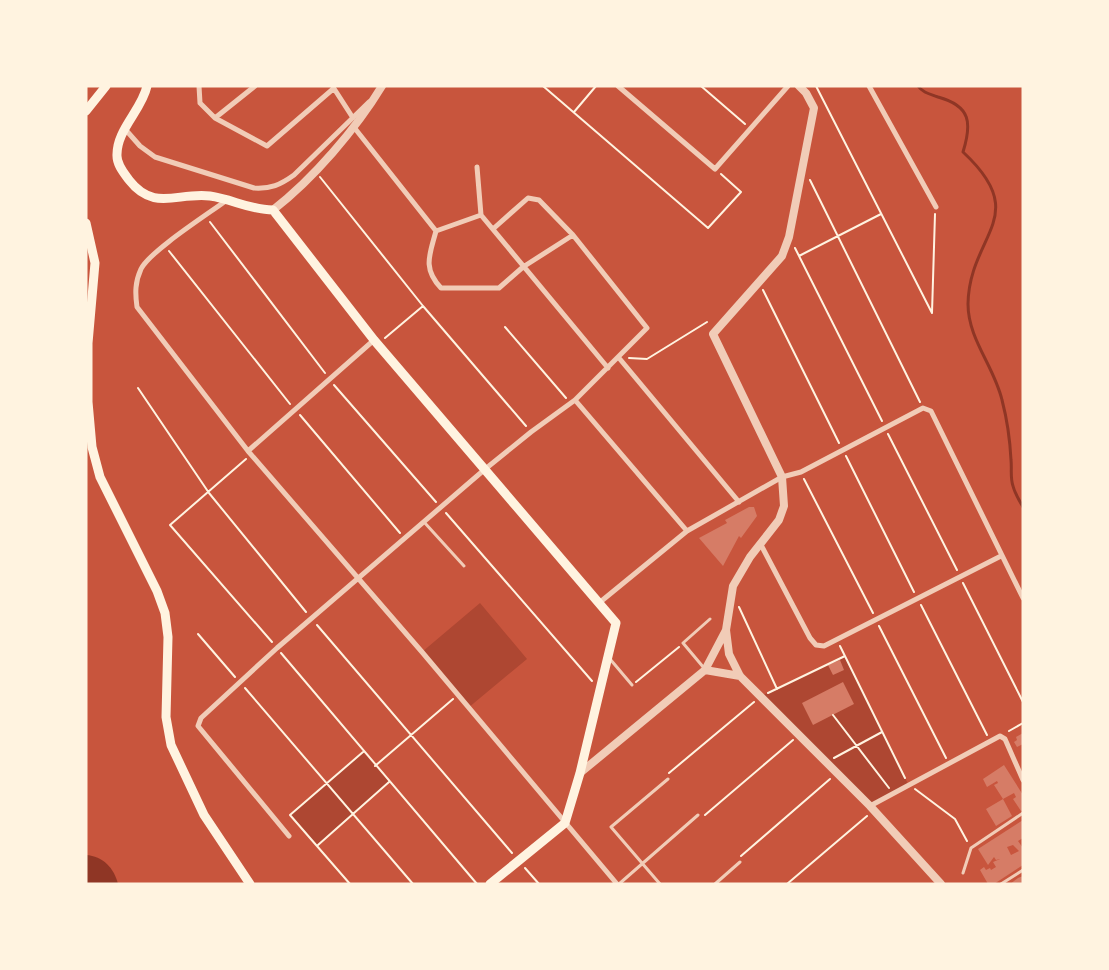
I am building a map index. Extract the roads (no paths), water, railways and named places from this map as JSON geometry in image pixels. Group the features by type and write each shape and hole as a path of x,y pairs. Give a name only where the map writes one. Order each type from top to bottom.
{"main road":[{"path":"86,111 106,86"},
{"path":"147,86 125,129 117,155 119,165 133,185 150,198 168,200 197,195 227,200 257,210 273,210 376,342 616,623 580,773 565,823 490,884"},
{"path":"86,223 95,263 88,343 88,402 92,448 100,477 157,590 165,613 168,637 166,717 171,746 204,814 250,884"}],"street":[{"path":"199,86 200,103 215,118 267,146 333,88 354,122 436,230"},
{"path":"215,118 255,86"},
{"path":"273,210 287,199 314,170 377,95 382,86"},
{"path":"618,86 715,169 788,86"},
{"path":"799,86 806,93 814,108 789,237 782,256 713,334 782,477 784,506 779,520 760,543 733,586 726,630 729,654 740,676 872,808 942,884"},
{"path":"869,86 936,207"},
{"path":"125,129 140,146 155,157 254,188 267,189 280,185 294,175 354,122"},
{"path":"477,167 481,215 608,368"},
{"path":"289,836 198,726 201,718 239,681 484,470 531,432 573,402 647,328 573,235 539,200 528,198 493,229"},
{"path":"227,200 165,245 142,267 135,289 137,307 250,453 618,884"},
{"path":"436,230 481,215"},
{"path":"436,230 428,262 431,277 441,288 499,288 524,267 573,235"},
{"path":"250,453 329,379 376,342"},
{"path":"619,358 739,502"},
{"path":"573,402 687,532"},
{"path":"599,603 687,532 782,477 801,472 923,408 931,411 1000,556 1023,598"},
{"path":"760,543 810,638 816,644 824,646 838,641 1000,556"},
{"path":"580,773 706,670 726,630"},
{"path":"706,670 740,676"},
{"path":"872,808 894,793 1000,736 1005,739 1023,780"}],"lane":[{"path":"424,522 464,566"},
{"path":"706,670 682,643 710,619"},
{"path":"608,657 632,685"},
{"path":"660,884 611,827 667,778"},
{"path":"962,872 971,848 1023,813"},
{"path":"618,884 700,816"},
{"path":"715,884 738,861"},
{"path":"1001,884 1023,870"}],"waterway":[{"path":"918,86 927,93 957,105 963,111 968,124 963,152 983,174 993,193 996,210 992,226 977,260 971,280 968,304 969,317 972,329 1002,400 1011,452 1012,483 1023,507"}]}
